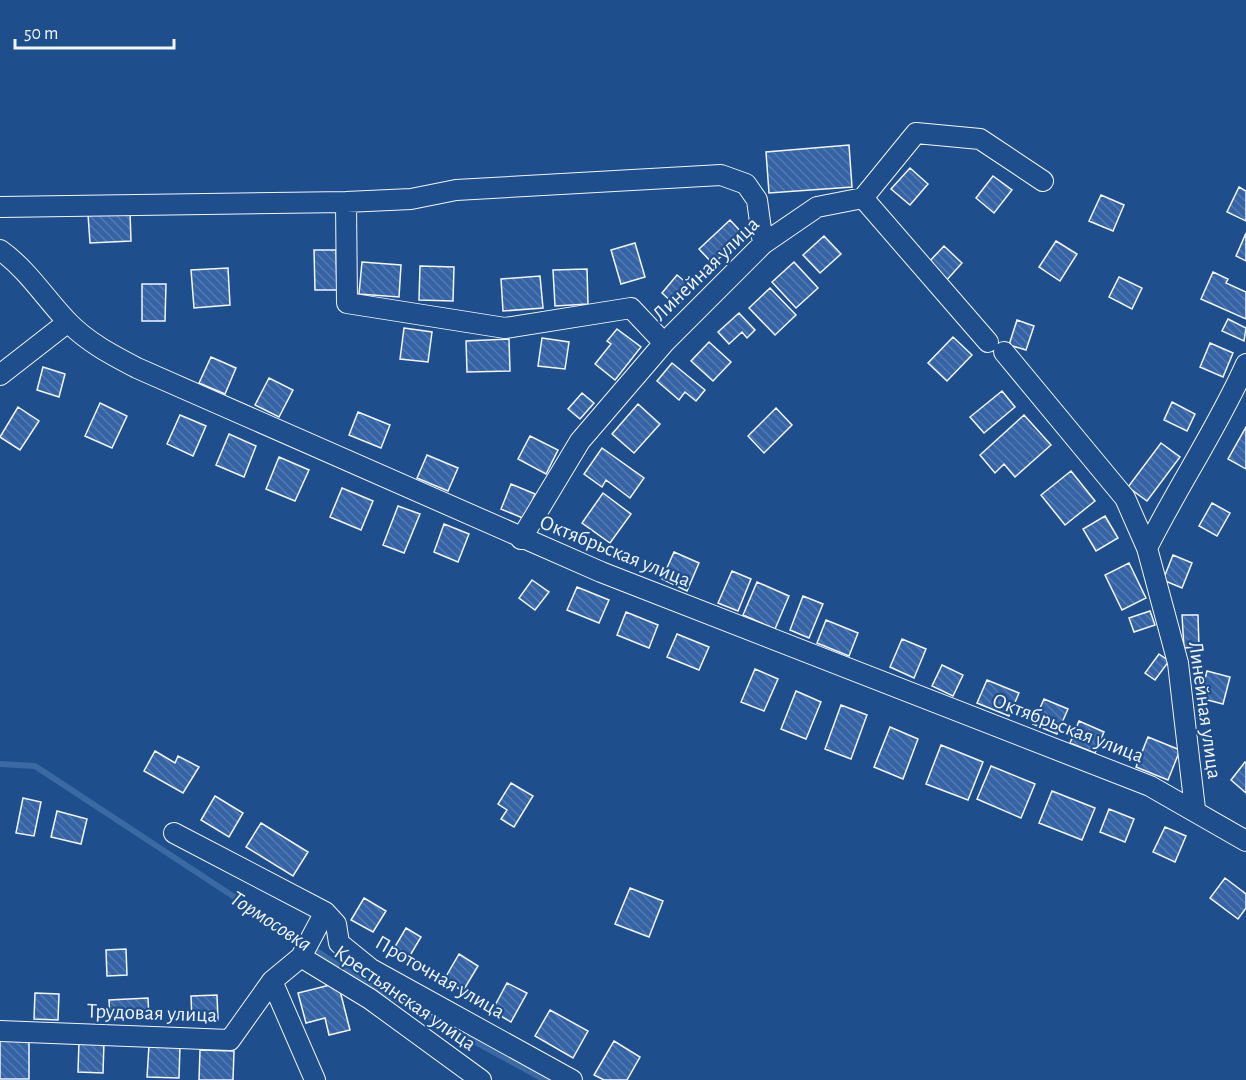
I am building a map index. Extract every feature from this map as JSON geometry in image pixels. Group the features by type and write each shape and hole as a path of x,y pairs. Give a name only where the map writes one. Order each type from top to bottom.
{"street":[{"path":"862,198 916,133 980,139 1043,181"},
{"path":"0,207 346,202 411,199 456,190 720,175 746,184 757,200 763,244"},
{"name":"Линейная улица","path":"521,538 580,441 664,343 763,244 817,207 862,198 996,347 1125,498 1147,548 1178,663 1195,809"},
{"path":"346,202 347,303 505,327 631,308 664,343"},
{"name":"Октябрьская улица","path":"0,250 35,283 68,322 100,348 137,368 601,572 1150,786 1244,837"},
{"path":"0,375 68,322"},
{"path":"1147,548 1179,485 1233,392 1246,364"},
{"path":"174,832 325,912 301,957 272,981 315,1080"},
{"name":"Проточная улица","path":"325,912 336,924 339,943 371,969 572,1080"},
{"name":"Крестьянская улица","path":"301,957 370,999 481,1080"},
{"name":"Трудовая улица","path":"0,1031 230,1040 272,981"}],"building":[{"path":"849,145 852,187 769,193 766,152"},
{"path":"910,168 928,184 910,205 891,189"},
{"path":"993,176 1012,190 994,213 976,198"},
{"path":"1239,187 1246,191 1246,221 1227,212"},
{"path":"1101,195 1124,205 1113,231 1089,221"},
{"path":"130,212 131,241 90,243 88,214"},
{"path":"730,220 744,235 713,264 699,249"},
{"path":"1246,233 1246,261 1236,256"},
{"path":"824,236 841,254 820,273 803,255"},
{"path":"1056,241 1077,254 1060,281 1039,267"},
{"path":"635,243 645,277 621,284 611,250"},
{"path":"944,246 962,263 945,282 927,264"},
{"path":"314,250 336,250 337,290 315,290"},
{"path":"362,262 401,265 399,297 359,294"},
{"path":"794,262 818,288 796,308 772,282"},
{"path":"420,266 454,267 453,301 419,300"},
{"path":"228,268 230,305 194,308 191,270"},
{"path":"587,269 588,304 555,306 553,270"},
{"path":"1213,272 1228,279 1226,283 1246,292 1246,319 1201,299"},
{"path":"677,275 693,288 677,307 662,293"},
{"path":"540,276 543,308 503,311 501,279"},
{"path":"1119,277 1142,288 1132,309 1109,297"},
{"path":"142,284 166,284 165,321 142,321"},
{"path":"770,288 796,315 775,335 749,308"},
{"path":"739,313 755,330 747,338 742,332 729,344 718,332"},
{"path":"1228,319 1246,328 1244,341 1222,331"},
{"path":"1017,320 1034,326 1026,350 1009,345"},
{"path":"404,328 432,332 428,362 400,359"},
{"path":"617,329 641,347 615,380 595,364 611,344 607,341"},
{"path":"953,337 972,355 947,381 928,363"},
{"path":"542,338 569,342 565,369 538,366"},
{"path":"509,339 510,371 467,372 466,341"},
{"path":"709,342 731,362 713,381 691,361"},
{"path":"1210,343 1233,353 1223,377 1200,367"},
{"path":"211,357 236,368 225,394 199,383"},
{"path":"672,363 705,390 696,401 685,392 679,400 657,381"},
{"path":"43,367 65,374 59,397 37,390"},
{"path":"269,378 293,390 279,417 255,405"},
{"path":"1002,391 1015,407 984,433 970,417"},
{"path":"582,393 594,403 580,419 568,409"},
{"path":"1172,402 1195,414 1187,431 1164,420"},
{"path":"100,403 127,416 112,448 85,436"},
{"path":"638,404 660,424 634,453 612,434"},
{"path":"18,407 39,421 20,450 0,437"},
{"path":"776,408 792,425 764,453 748,436"},
{"path":"358,412 390,425 381,448 349,435"},
{"path":"180,415 206,426 193,456 167,444"},
{"path":"1024,415 1051,445 1015,477 1004,464 995,473 980,455"},
{"path":"1246,427 1246,469 1228,459"},
{"path":"229,434 256,446 244,477 216,465"},
{"path":"530,436 558,450 546,474 518,459"},
{"path":"1161,443 1180,457 1147,501 1128,487"},
{"path":"602,448 644,478 630,498 606,480 602,487 584,474"},
{"path":"427,455 458,468 448,491 417,478"},
{"path":"279,457 309,470 295,501 266,489"},
{"path":"1071,471 1095,501 1065,525 1041,495"},
{"path":"511,484 535,494 525,519 501,509"},
{"path":"342,488 373,501 361,530 330,517"},
{"path":"603,493 631,514 610,543 582,523"},
{"path":"1212,503 1230,513 1217,536 1199,526"},
{"path":"398,506 420,514 404,553 383,545"},
{"path":"1105,516 1118,538 1096,551 1083,529"},
{"path":"444,524 469,534 458,562 434,552"},
{"path":"674,552 699,563 687,591 662,579"},
{"path":"1173,555 1192,563 1182,588 1163,580"},
{"path":"1129,563 1146,598 1122,610 1105,575"},
{"path":"732,571 751,579 738,611 718,603"},
{"path":"532,580 549,592 535,610 519,598"},
{"path":"757,582 789,596 775,629 743,615"},
{"path":"577,587 609,600 599,623 567,610"},
{"path":"803,596 823,604 809,638 790,630"},
{"path":"1150,611 1155,625 1134,632 1129,618"},
{"path":"626,612 658,625 649,648 617,635"},
{"path":"1182,615 1198,615 1199,647 1184,648"},
{"path":"826,620 858,633 849,656 817,643"},
{"path":"677,634 709,647 699,670 667,657"},
{"path":"902,639 926,649 914,678 890,667"},
{"path":"1159,654 1169,661 1155,680 1145,673"},
{"path":"942,665 963,675 953,696 932,686"},
{"path":"755,669 778,679 764,711 741,702"},
{"path":"1207,671 1230,677 1223,704 1200,698"},
{"path":"987,680 1019,693 1009,716 977,703"},
{"path":"796,691 821,702 806,739 781,729"},
{"path":"1044,699 1068,709 1057,734 1033,724"},
{"path":"841,705 867,715 851,759 825,749"},
{"path":"1079,721 1104,732 1095,753 1070,743"},
{"path":"890,727 918,739 903,779 874,767"},
{"path":"1148,737 1180,750 1168,780 1136,767"},
{"path":"941,745 983,762 968,800 926,784"},
{"path":"155,751 175,763 178,756 199,767 183,793 144,771"},
{"path":"1246,763 1246,793 1231,780"},
{"path":"991,766 1035,784 1021,818 977,799"},
{"path":"511,783 533,796 514,827 501,819 507,810 498,804"},
{"path":"1052,791 1095,808 1082,840 1039,823"},
{"path":"215,796 243,813 229,837 201,820"},
{"path":"23,798 41,802 34,836 16,833"},
{"path":"1109,809 1134,819 1125,842 1100,832"},
{"path":"57,811 87,819 81,844 51,837"},
{"path":"261,823 308,852 293,876 246,847"},
{"path":"1165,827 1186,836 1175,862 1153,852"},
{"path":"1225,878 1246,894 1246,908 1238,919 1210,898"},
{"path":"630,888 663,901 649,937 615,924"},
{"path":"364,898 386,911 373,932 351,920"},
{"path":"406,928 421,937 408,959 393,950"},
{"path":"126,949 127,975 107,976 106,950"},
{"path":"459,954 478,966 463,991 444,980"},
{"path":"338,983 350,1030 329,1035 325,1018 306,1023 298,993"},
{"path":"507,983 527,993 511,1022 492,1011"},
{"path":"35,993 59,994 58,1020 34,1019"},
{"path":"217,995 218,1020 192,1021 191,996"},
{"path":"148,998 149,1018 110,1020 109,1000"},
{"path":"550,1010 588,1031 573,1058 535,1036"},
{"path":"0,1038 29,1038 29,1079 0,1079"},
{"path":"79,1041 104,1042 103,1073 78,1072"},
{"path":"614,1041 640,1057 627,1080 604,1080 594,1075"},
{"path":"149,1045 180,1046 179,1078 147,1077"},
{"path":"200,1050 234,1051 233,1080 199,1080"}],"waterway":[{"name":"Тормосовка","path":"0,764 35,766 356,977 545,1080"}]}
